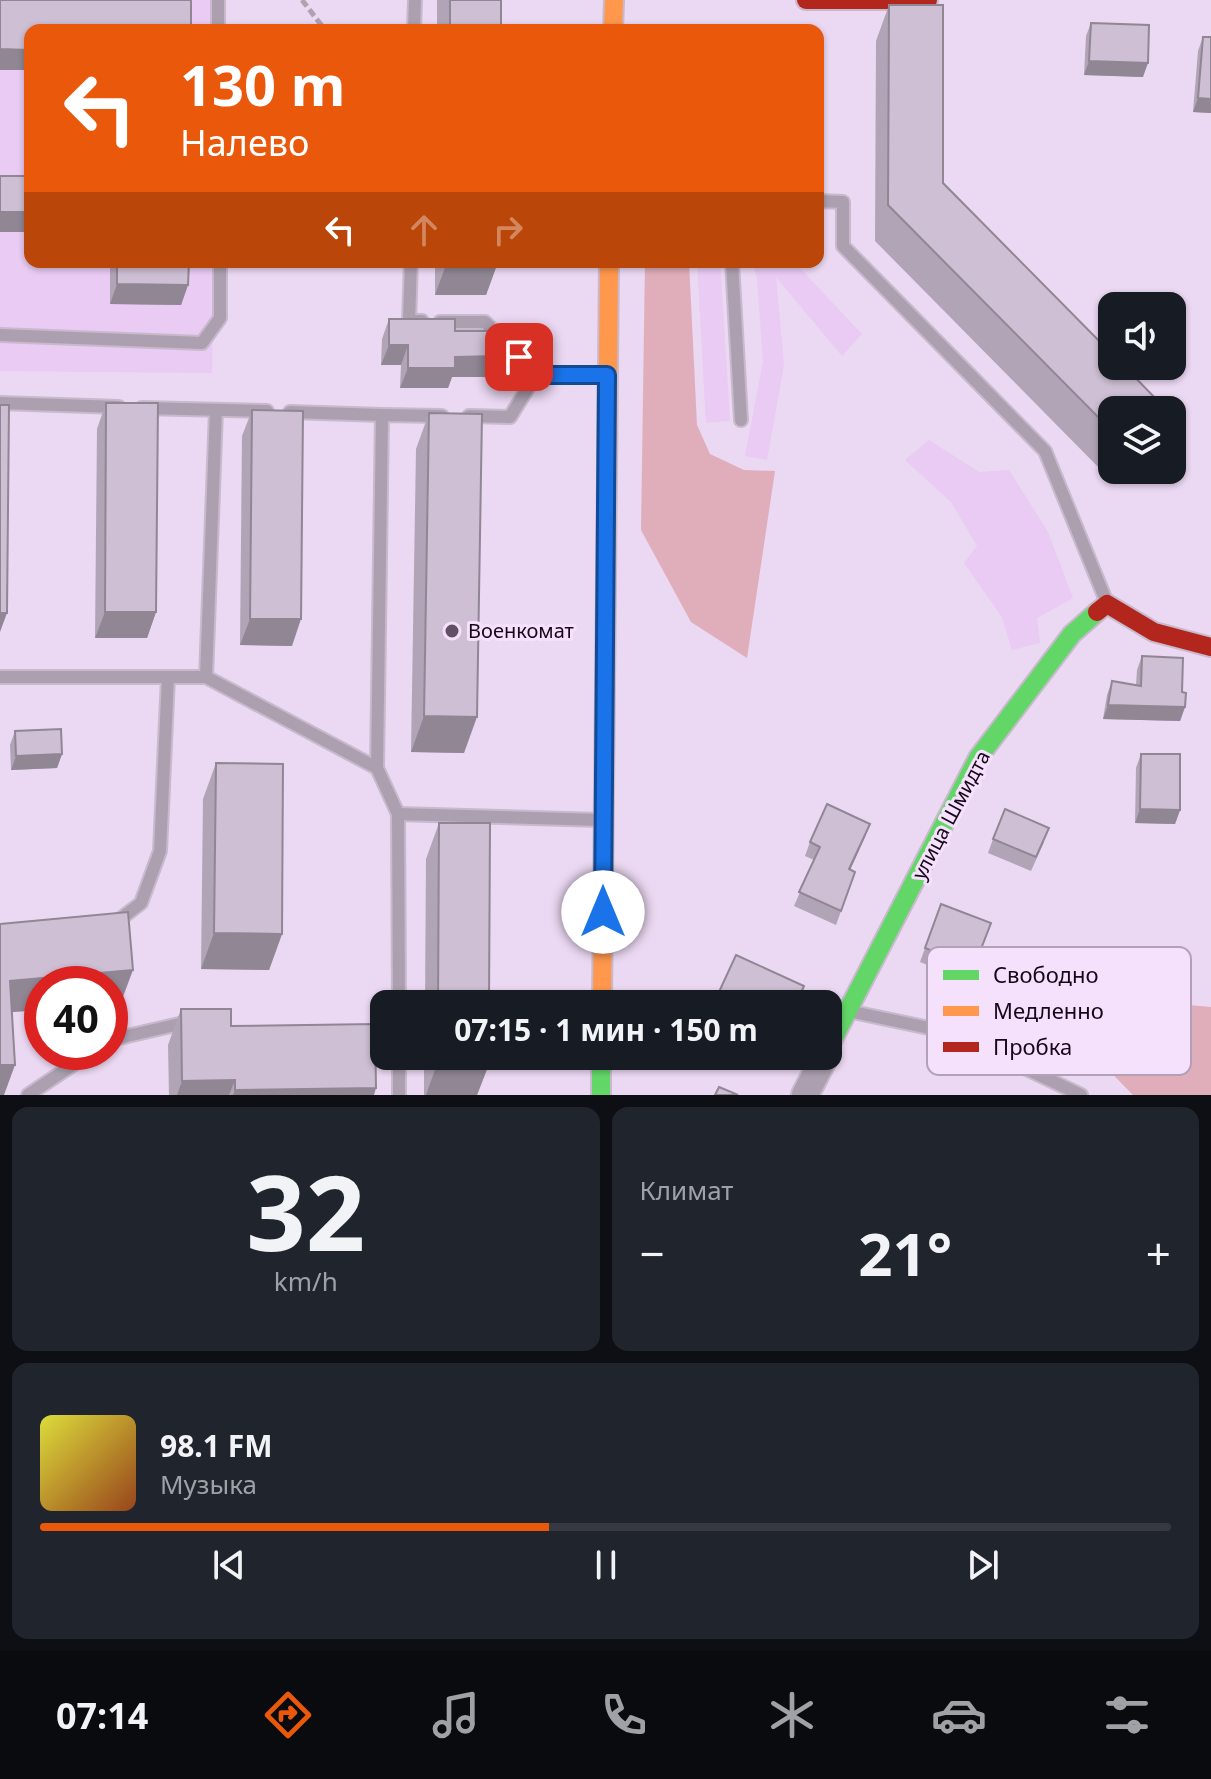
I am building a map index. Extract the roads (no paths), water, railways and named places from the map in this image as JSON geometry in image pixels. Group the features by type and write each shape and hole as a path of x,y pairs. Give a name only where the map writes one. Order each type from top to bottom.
{"street":[{"path":"806,0 928,0"},
{"path":"610,1 612,24"},
{"path":"602,990 609,268"},
{"path":"1107,604 1154,632 1211,647"},
{"name":"улица Шмидта","path":"842,1022 978,758 1072,634 1107,604"},
{"path":"601,1070 601,1095"},
{"path":"805,1095 818,1070"}],"lane":[{"path":"218,0 218,24"},
{"path":"414,24 415,0"},
{"path":"824,201 843,202 843,246 1045,451 1107,604"},
{"path":"0,335 202,343 220,318 220,268"},
{"path":"411,268 409,321 485,322 536,375 607,375"},
{"path":"732,268 741,420"},
{"path":"0,403 510,417 536,375"},
{"path":"206,677 216,410"},
{"path":"382,415 377,768 398,814 399,990"},
{"path":"0,677 206,677 377,768"},
{"path":"104,922 119,920 141,903 160,851 168,677"},
{"path":"398,814 603,820"},
{"path":"848,1011 927,1028"},
{"path":"128,1036 193,1021 206,1025"},
{"path":"352,1042 370,1043"},
{"path":"28,1095 65,1070"},
{"path":"399,1070 399,1095"},
{"path":"1039,1075 1081,1095"}],"place":[{"name":"Военкомат","path":"452,631"}]}
